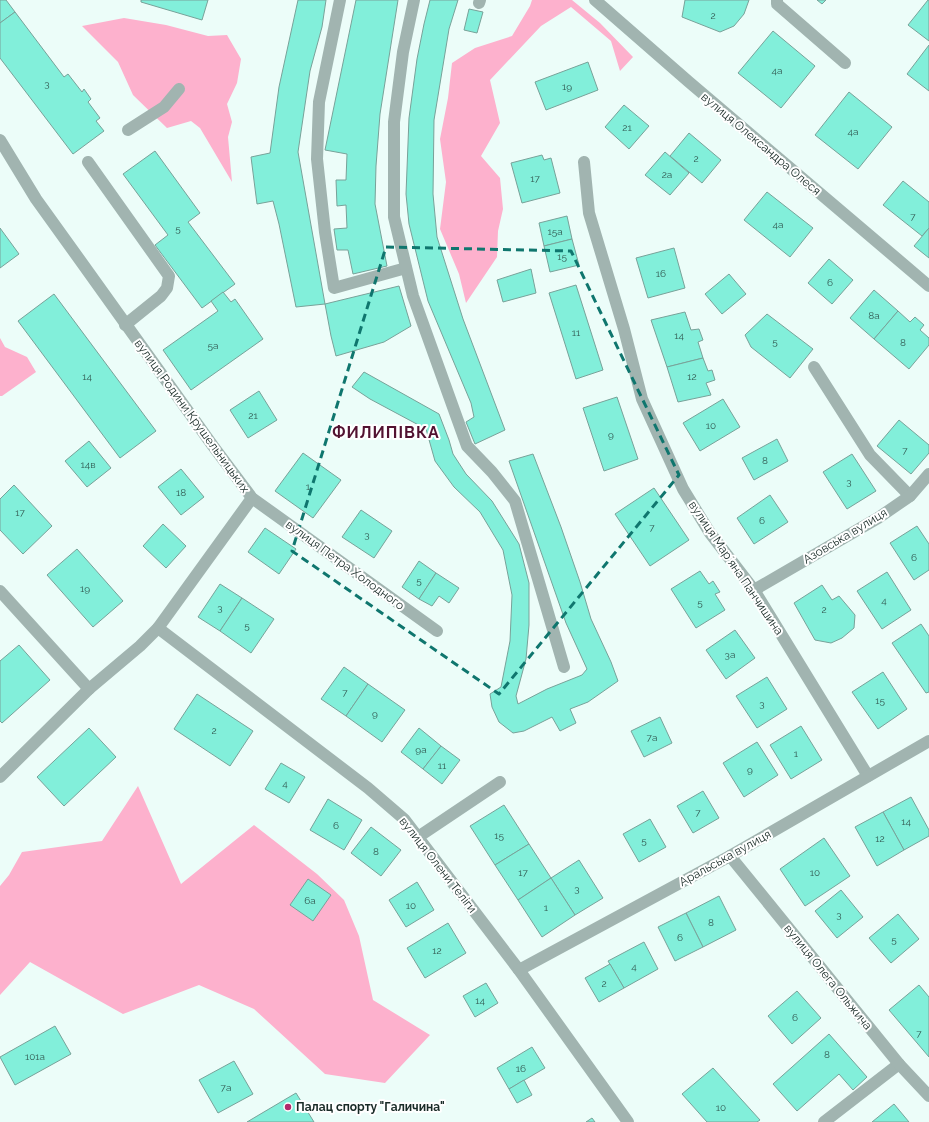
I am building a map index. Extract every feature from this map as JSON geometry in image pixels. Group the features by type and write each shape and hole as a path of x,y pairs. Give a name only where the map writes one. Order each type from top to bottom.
{"street":[{"path":"340,0 319,102 317,159 325,232 334,288 406,268"},
{"path":"414,0 403,52 394,122 394,217 413,296 467,446 492,472 516,501 564,667"},
{"name":"вулиця Олександра Олеся","path":"595,0 929,286"},
{"path":"777,0 777,4 845,63"},
{"path":"128,130 164,107 179,89"},
{"name":"вулиця Родини Крушельницьких","path":"0,140 36,199 125,325 252,498 158,628 140,646 89,689 0,777"},
{"path":"88,162 169,276 167,288 161,296 125,325"},
{"name":"вулиця Марʼяна Панчишина","path":"584,162 590,213 624,329 642,399 683,489 710,533 754,590 868,776"},
{"path":"814,367 870,455 910,496"},
{"name":"Азовська вулиця","path":"754,590 878,518 910,496 929,474"},
{"name":"вулиця Петра Холодного","path":"252,498 437,631"},
{"path":"0,591 89,689"},
{"name":"вулиця Олени Теліги","path":"158,628 368,788 404,819 519,970 628,1122"},
{"name":"Аральська вулиця","path":"519,970 730,856 929,741"},
{"path":"418,837 500,782"},
{"name":"вулиця Олега Ольжича","path":"730,856 899,1064 929,1096"},
{"path":"824,1122 899,1064"}],"highlighted area":[{"path":"386,247 571,251 679,475 499,694 292,551"}],"shaded area":[{"path":"532,0 572,0 600,23 633,57 620,71 611,41 571,7 541,26 490,80 500,123 481,156 500,178 503,209 498,231 497,257 466,303 459,274 440,229 446,182 440,139 448,98 452,63 475,48 512,36"},
{"path":"124,18 166,25 208,36 227,35 241,59 237,83 227,104 232,122 228,137 232,182 200,128 191,121 167,128 133,95 118,62 82,26"},
{"path":"0,338 5,347 27,357 36,372 2,396 0,396"},
{"path":"138,786 181,884 254,825 317,874 344,900 359,936 373,1000 430,1035 385,1083 325,1074 254,1009 199,985 123,1014 30,962 0,995 0,886 9,875 22,852 102,841"}],"building":[{"path":"0,0 6,0 15,12 0,23"},
{"path":"141,0 208,0 202,20 141,2"},
{"path":"298,0 326,0 322,27 310,71 298,152 325,304 296,307 273,201 257,204 251,157 270,153 279,87"},
{"path":"356,0 398,0 380,114 376,166 375,204 387,266 353,274 348,250 337,250 334,229 347,228 346,205 337,206 336,180 346,180 347,154 325,150"},
{"path":"430,0 458,0 449,29 434,120 433,194 437,237 463,319 505,430 475,444 466,422 474,417 471,403 428,301 409,224 406,194 409,118 417,59"},
{"path":"685,0 749,0 744,14 734,26 720,32 682,17"},
{"path":"817,0 826,0 822,4"},
{"path":"929,0 929,41 908,25"},
{"path":"469,9 483,12 477,33 464,30"},
{"path":"15,12 64,77 68,74 82,92 84,89 91,99 88,102 100,118 96,121 104,131 73,154 0,58 0,23"},
{"path":"773,31 815,66 781,108 738,73"},
{"path":"929,45 929,91 907,74"},
{"path":"588,62 598,90 546,110 535,82"},
{"path":"849,92 892,127 858,169 815,135"},
{"path":"624,105 649,126 629,149 605,127"},
{"path":"689,133 721,160 702,183 670,156"},
{"path":"155,151 200,213 188,222 235,284 202,308 155,245 168,235 123,174"},
{"path":"665,152 689,173 670,195 645,175"},
{"path":"542,155 544,160 551,158 560,193 522,203 511,163"},
{"path":"903,181 929,202 929,228 922,236 883,205"},
{"path":"767,192 813,228 790,257 744,220"},
{"path":"567,216 572,239 544,246 539,223"},
{"path":"0,228 19,254 0,268"},
{"path":"929,228 929,258 914,246"},
{"path":"572,239 579,265 550,272 544,246"},
{"path":"674,248 685,288 648,298 636,258"},
{"path":"829,259 853,280 832,304 808,283"},
{"path":"531,269 536,293 503,302 497,280"},
{"path":"729,274 746,294 722,314 705,294"},
{"path":"576,285 603,370 576,379 549,293"},
{"path":"399,286 411,326 384,342 336,356 325,304"},
{"path":"874,290 898,311 874,339 850,318"},
{"path":"223,292 231,302 235,299 263,339 191,390 163,350 218,311 211,301"},
{"path":"54,294 156,431 120,458 18,321"},
{"path":"898,311 910,322 915,317 924,325 920,330 929,338 929,345 909,369 874,339"},
{"path":"685,312 691,330 699,329 703,340 698,342 703,358 667,367 651,320"},
{"path":"767,314 813,349 790,378 751,347 745,335"},
{"path":"703,358 708,371 712,370 715,380 706,383 711,395 678,402 667,367"},
{"path":"364,372 439,414 453,454 466,474 492,501 519,544 529,583 529,625 526,659 516,696 518,704 547,689 582,675 587,669 566,623 509,461 533,454 561,527 591,619 618,681 588,702 570,709 576,723 560,731 552,717 524,731 513,733 499,722 492,707 490,694 501,687 510,641 512,595 503,550 480,512 454,487 435,461 426,429 370,399 352,387"},
{"path":"259,391 277,420 248,438 230,410"},
{"path":"617,397 638,459 604,471 583,408"},
{"path":"723,399 740,427 700,451 683,423"},
{"path":"899,420 929,445 929,453 911,474 877,446"},
{"path":"777,439 788,461 754,480 742,458"},
{"path":"89,441 111,468 87,487 65,461"},
{"path":"303,453 341,480 313,518 275,491"},
{"path":"852,454 876,491 847,509 823,472"},
{"path":"181,469 204,497 181,515 158,487"},
{"path":"14,485 52,526 23,554 0,530 0,499"},
{"path":"654,488 689,540 650,566 615,514"},
{"path":"770,495 788,522 754,544 737,518"},
{"path":"361,510 392,531 374,558 342,537"},
{"path":"163,524 186,546 166,568 143,546"},
{"path":"917,526 929,544 929,570 914,580 890,543"},
{"path":"265,528 296,549 279,574 248,552"},
{"path":"77,549 123,601 93,627 47,575"},
{"path":"419,561 436,573 419,599 402,587"},
{"path":"700,571 709,584 713,581 720,592 715,594 725,610 696,628 671,589"},
{"path":"887,572 911,610 882,629 857,591"},
{"path":"436,573 459,588 449,603 439,596 432,606 419,599"},
{"path":"220,584 242,598 220,631 198,617"},
{"path":"822,585 832,600 839,596 855,615 854,628 842,638 831,643 815,640 794,603"},
{"path":"242,598 274,619 251,653 220,631"},
{"path":"921,624 929,636 929,692 926,693 892,643"},
{"path":"735,630 755,658 726,679 706,650"},
{"path":"19,645 50,680 2,723 0,721 0,661"},
{"path":"344,667 368,684 346,716 321,699"},
{"path":"883,672 907,709 878,729 852,692"},
{"path":"767,677 787,709 757,728 736,696"},
{"path":"368,684 405,710 382,742 346,716"},
{"path":"197,694 253,731 230,766 174,729"},
{"path":"660,717 672,743 644,757 631,731"},
{"path":"801,726 822,760 791,779 770,745"},
{"path":"89,728 116,757 64,806 37,777"},
{"path":"419,728 441,746 423,769 401,752"},
{"path":"757,742 778,775 744,797 723,763"},
{"path":"441,746 460,760 442,784 423,769"},
{"path":"281,763 305,777 289,803 265,789"},
{"path":"703,791 719,818 693,833 677,806"},
{"path":"911,797 929,830 929,836 904,850 883,812"},
{"path":"328,799 362,820 344,850 310,830"},
{"path":"504,805 529,844 495,865 470,826"},
{"path":"883,812 904,850 877,866 855,827"},
{"path":"650,819 666,847 639,862 623,834"},
{"path":"371,827 401,850 381,876 351,853"},
{"path":"824,838 850,876 805,906 780,869"},
{"path":"529,844 551,878 518,900 495,865"},
{"path":"579,860 603,898 575,915 551,878"},
{"path":"551,878 575,915 542,937 518,900"},
{"path":"308,879 331,895 313,921 290,905"},
{"path":"417,882 434,910 406,927 389,900"},
{"path":"841,890 863,917 837,938 815,911"},
{"path":"719,896 736,930 703,947 686,913"},
{"path":"686,913 703,947 675,961 658,927"},
{"path":"898,914 919,939 891,963 869,938"},
{"path":"448,923 466,953 425,978 407,948"},
{"path":"644,942 658,969 624,988 608,961"},
{"path":"610,964 624,988 599,1002 585,978"},
{"path":"486,983 498,1003 475,1017 463,996"},
{"path":"919,985 929,997 929,1057 889,1010"},
{"path":"797,991 821,1018 792,1044 768,1016"},
{"path":"55,1026 71,1054 15,1085 0,1057"},
{"path":"829,1034 867,1077 853,1090 839,1074 797,1111 773,1084"},
{"path":"532,1047 545,1068 509,1089 497,1068"},
{"path":"234,1061 253,1094 218,1113 199,1080"},
{"path":"713,1068 760,1120 757,1122 707,1122 682,1094"},
{"path":"524,1080 532,1095 517,1103 509,1089"},
{"name":"Палац спорту \"Галичина\"","path":"296,1093 314,1122 247,1122"},
{"path":"894,1104 909,1122 872,1122"},
{"path":"592,1118 595,1122 586,1122"}],"place":[{"name":"Палац спорту \"Галичина\"","path":"288,1107"}],"district":[{"name":"ФИЛИПІВКА","path":"386,432"}]}
